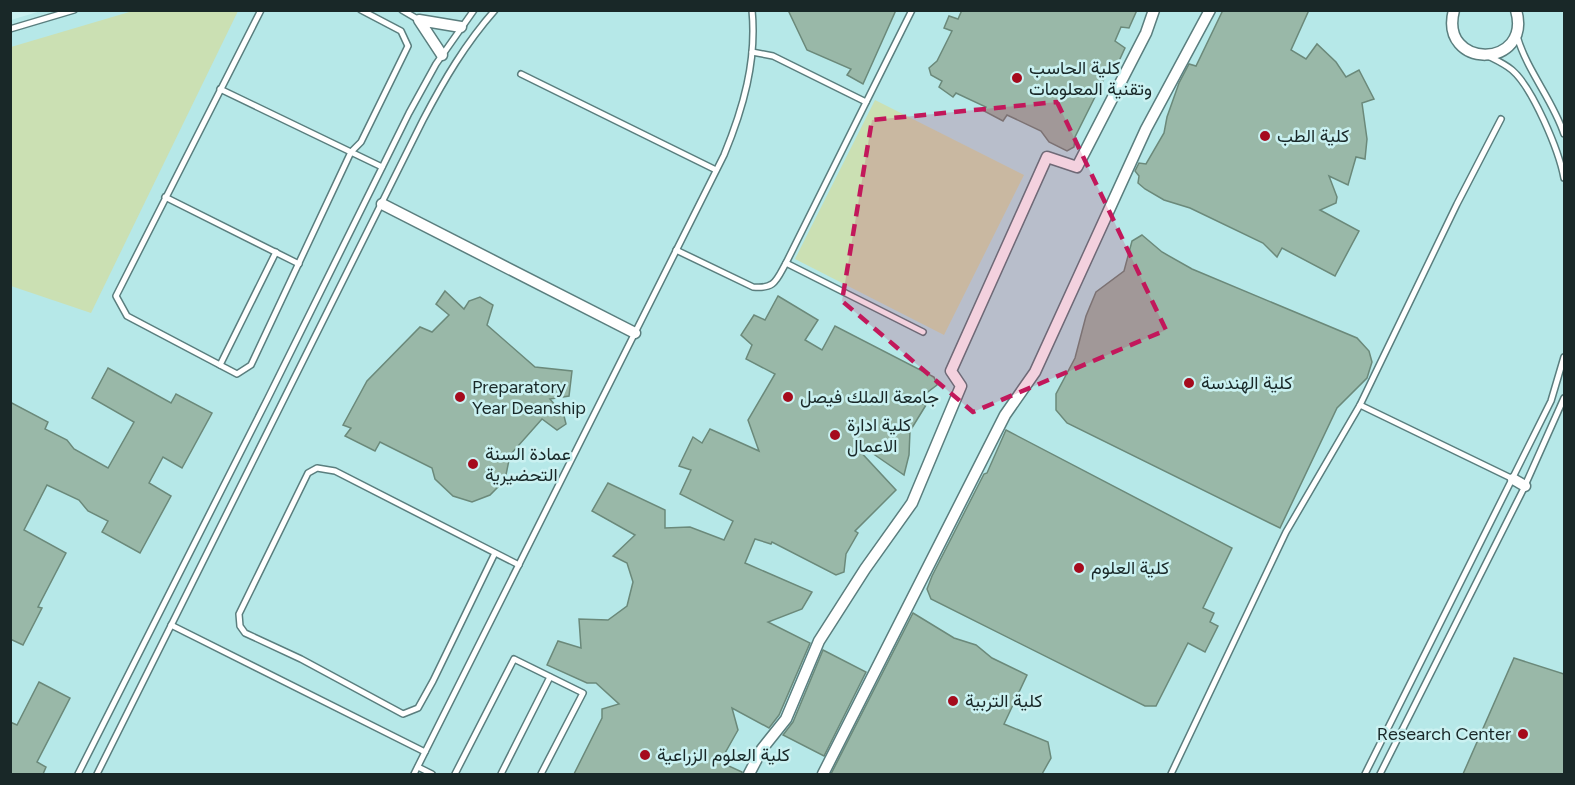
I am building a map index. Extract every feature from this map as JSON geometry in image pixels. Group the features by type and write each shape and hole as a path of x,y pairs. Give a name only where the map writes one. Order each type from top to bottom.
{"street":[{"path":"749,774 762,749 786,719 819,641 865,569 912,503 961,386 951,371 1047,157 1077,168 1146,33 1154,10"},
{"path":"823,774 1005,415 1035,372 1146,129 1210,10"},
{"path":"1452,13 1453,32 1461,45 1473,54 1488,56 1508,47 1518,27 1517,11"},
{"path":"419,20 461,27"},
{"path":"419,20 442,55"},
{"path":"381,204 635,333"},
{"path":"1513,479 1525,486"}],"lane":[{"path":"10,29 74,10"},
{"path":"261,10 116,296 127,316 237,374 251,365 351,152 361,142 408,46 400,31 361,10"},
{"path":"402,10 419,20"},
{"path":"78,774 413,106 442,55 474,10"},
{"path":"96,774 449,71 495,10"},
{"path":"414,774 716,170 736,125 745,96 752,52 754,32 752,10"},
{"path":"676,250 753,287 766,288 772,285 786,263 912,10"},
{"path":"1516,34 1521,49 1548,96 1564,134"},
{"path":"752,52 773,56 866,102"},
{"path":"1488,56 1512,70 1521,80 1544,123 1564,178"},
{"path":"520,74 716,170"},
{"path":"220,89 382,167"},
{"path":"1171,774 1286,532 1360,405 1452,214 1501,119"},
{"path":"165,197 299,264"},
{"path":"220,365 276,252"},
{"path":"786,263 923,332"},
{"path":"1365,774 1551,401 1564,357"},
{"path":"1380,774 1525,486 1564,398"},
{"path":"1360,405 1513,479"},
{"path":"495,553 434,681 418,708 403,714 301,659 245,633 240,626 239,615 308,473 317,468 335,471 519,565"},
{"path":"171,625 425,752"},
{"path":"455,774 514,659 583,693 541,774"},
{"path":"501,774 550,677"},
{"path":"418,768 432,774"}],"highlighted area":[{"path":"1057,102 1166,330 973,412 842,301 872,120"}],"shaded area":[{"name":"جامعة الملك فيصل","path":"44,10 1564,11 1564,774 11,774 11,20"}],"green space":[{"path":"136,10 238,11 91,313 11,286 11,47"},
{"path":"875,100 1024,175 944,335 795,259"}],"building":[{"path":"788,10 896,10 863,84 847,75 851,69 807,50"},
{"name":"كلية الحاسب وتقنية المعلومات","path":"962,10 1137,10 1129,28 1121,27 1115,41 1125,48 1113,74 1108,71 1075,137 1074,147 1067,151 1049,142 1041,131 1007,115 1003,121 984,111 986,107 956,93 953,97 939,87 942,81 931,75 929,68 937,61 952,31 944,28 949,16 958,19"},
{"name":"كلية الطب","path":"1223,10 1309,10 1291,50 1306,59 1317,44 1336,62 1346,77 1359,70 1374,99 1362,103 1367,139 1365,159 1356,157 1348,185 1329,176 1337,197 1336,203 1320,210 1359,231 1335,276 1282,248 1277,257 1263,243 1190,208 1164,200 1138,183 1139,176 1135,171 1139,163 1146,164 1164,133 1179,83 1189,64 1196,66"},
{"path":"1142,235 1162,252 1192,269 1357,338 1369,351 1372,362 1367,378 1337,408 1280,528 1067,423 1056,410 1056,394 1075,358 1086,316 1096,292 1124,271 1132,241"},
{"name":"Preparatory Year Deanship","path":"445,291 464,309 469,301 480,297 493,305 487,325 535,367 572,371 569,396 550,399 564,416 566,424 557,430 542,419 510,455 505,480 490,495 472,502 453,496 435,479 432,468 380,442 375,451 345,436 351,428 343,425 367,381 420,327 432,332 449,315 436,304"},
{"path":"778,296 818,320 805,340 822,350 835,326 934,377 937,385 916,401 926,405 910,431 909,455 904,475 859,444 857,448 896,490 855,531 858,533 846,554 844,572 836,575 772,542 771,544 755,539 745,563 812,592 802,609 768,622 810,643 779,715 769,728 732,708 738,730 720,762 742,774 574,774 602,718 602,709 619,704 596,683 587,683 547,665 558,641 581,648 579,619 608,620 627,606 633,582 627,563 613,556 635,535 592,511 608,483 665,510 665,528 690,527 724,540 733,521 680,494 691,470 679,466 693,437 702,443 710,429 759,451 748,420 775,374 746,359 752,345 741,335 754,315 765,320"},
{"path":"108,368 171,403 176,394 212,413 182,468 163,457 149,483 171,496 140,553 102,532 108,521 88,511 79,500 47,485 24,530 66,553 38,607 42,608 23,645 10,639 10,402 48,422 45,429 67,440 74,449 108,468 134,422 92,398"},
{"name":"كلية العلوم","path":"1006,430 1232,548 1203,608 1214,613 1210,622 1218,626 1205,652 1188,643 1156,706 1145,706 931,599 927,589 932,576 984,474 987,473"},
{"name":"كلية التربية","path":"913,613 954,638 976,645 992,658 1027,675 1004,724 1048,742 1051,758 1042,774 831,774"},
{"path":"823,650 866,672 824,756 783,735 793,722"},
{"name":"Research Center","path":"1514,658 1564,674 1564,774 1463,774"},
{"path":"39,682 70,698 37,762 46,767 43,774 10,774 10,722 17,725"}],"place":[{"name":"كلية الحاسب وتقنية المعلومات","path":"1017,78"},
{"name":"كلية الطب","path":"1265,136"},
{"name":"كلية الهندسة","path":"1189,383"},
{"name":"Preparatory Year Deanship","path":"460,397"},
{"name":"جامعة الملك فيصل","path":"788,397"},
{"name":"كلية ادارة الاعمال","path":"835,435"},
{"name":"عمادة السنة التحضيرية","path":"473,464"},
{"name":"كلية العلوم","path":"1079,568"},
{"name":"كلية التربية","path":"953,701"},
{"name":"Research Center","path":"1523,734"},
{"name":"كلية العلوم الزراعية","path":"645,755"}]}
